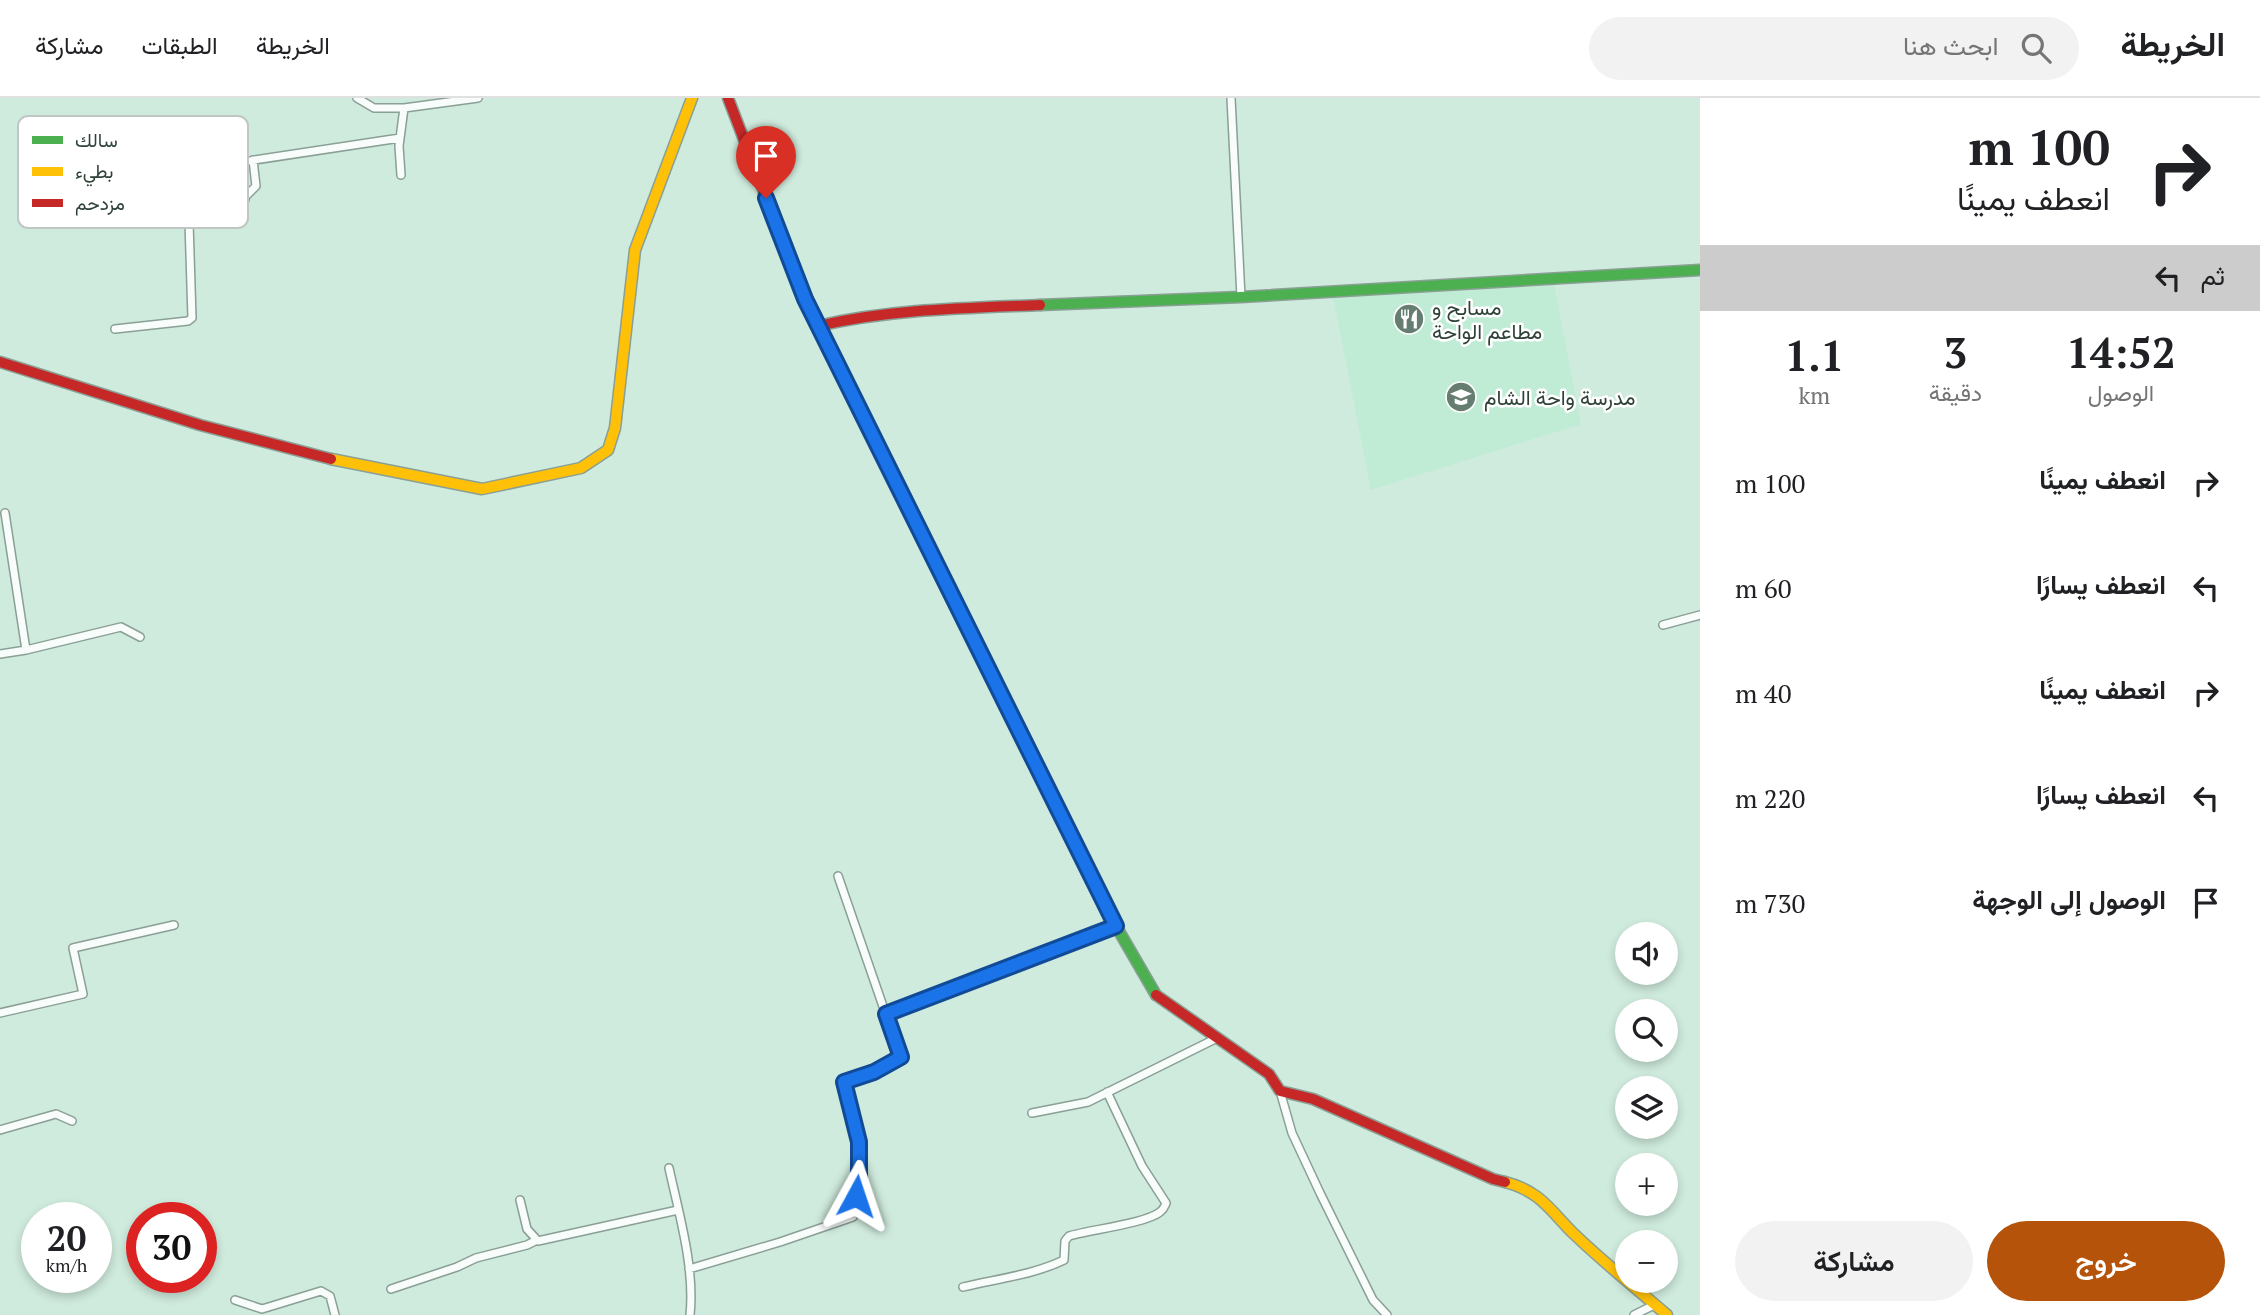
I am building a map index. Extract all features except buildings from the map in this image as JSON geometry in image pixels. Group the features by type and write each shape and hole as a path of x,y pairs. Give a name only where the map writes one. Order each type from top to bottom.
{"street":[{"path":"357,98 374,108 404,108 478,98"},
{"path":"0,362 200,425 350,464 482,489 581,468 608,450 615,428 635,250 692,98"},
{"path":"727,98 805,299 1116,926 1156,995 1269,1074 1280,1091 1292,1133 1320,1193 1373,1300 1387,1315"},
{"path":"1231,98 1241,298"},
{"path":"401,175 400,138 404,108"},
{"path":"248,161 400,138"},
{"path":"248,194 256,186 253,160"},
{"path":"115,329 188,321 192,318 188,228"},
{"path":"818,326 851,318 956,308 1241,298 1700,270"},
{"path":"5,513 26,650"},
{"path":"1663,625 1700,615"},
{"path":"0,653 26,650 121,627 140,636"},
{"path":"689,1269 853,1217 859,1176 859,1142 844,1082 874,1072 901,1057 838,876"},
{"path":"0,1013 83,994 73,948 174,925"},
{"path":"886,1014 1116,926"},
{"path":"1032,1113 1079,1105 1217,1038"},
{"path":"1280,1091 1313,1099 1493,1179 1517,1185 1537,1195 1572,1232 1667,1315"},
{"path":"963,1287 1058,1262 1063,1260 1065,1241 1069,1236 1146,1218 1159,1214 1164,1208 1166,1203 1142,1166 1107,1092"},
{"path":"0,1130 56,1114 72,1121"},
{"path":"669,1168 689,1269 692,1296 690,1315"},
{"path":"520,1200 527,1230 537,1240"},
{"path":"391,1289 476,1258 537,1240 678,1210"},
{"path":"235,1300 262,1310 321,1291 330,1296 335,1315"},
{"path":"1634,1315 1654,1305"}],"shaded area":[{"path":"1554,284 1581,424 1371,490 1333,297"}],"traffic: fast":[{"path":"1040,305 1241,297 1700,270"},
{"path":"825,340 1116,926 1156,995"}],"traffic: slow":[{"path":"331,459 482,489 581,468 608,450 615,428 635,250 692,98"},
{"path":"1505,1182 1544,1202 1584,1244 1667,1315"}],"traffic: jam":[{"path":"728,98 805,299 825,340"},
{"path":"818,326 900,313 1040,305"},
{"path":"0,362 200,425 331,459"},
{"path":"1156,995 1269,1074 1280,1091 1313,1099 1505,1182"}],"place":[{"name":"مسابح و مطاعم الواحة","path":"1409,319"},
{"name":"مدرسة واحة الشام","path":"1461,397"}],"route":[{"path":"766,198 805,299 1116,926 886,1014 901,1057 874,1072 844,1082 859,1142 856,1196"}]}
